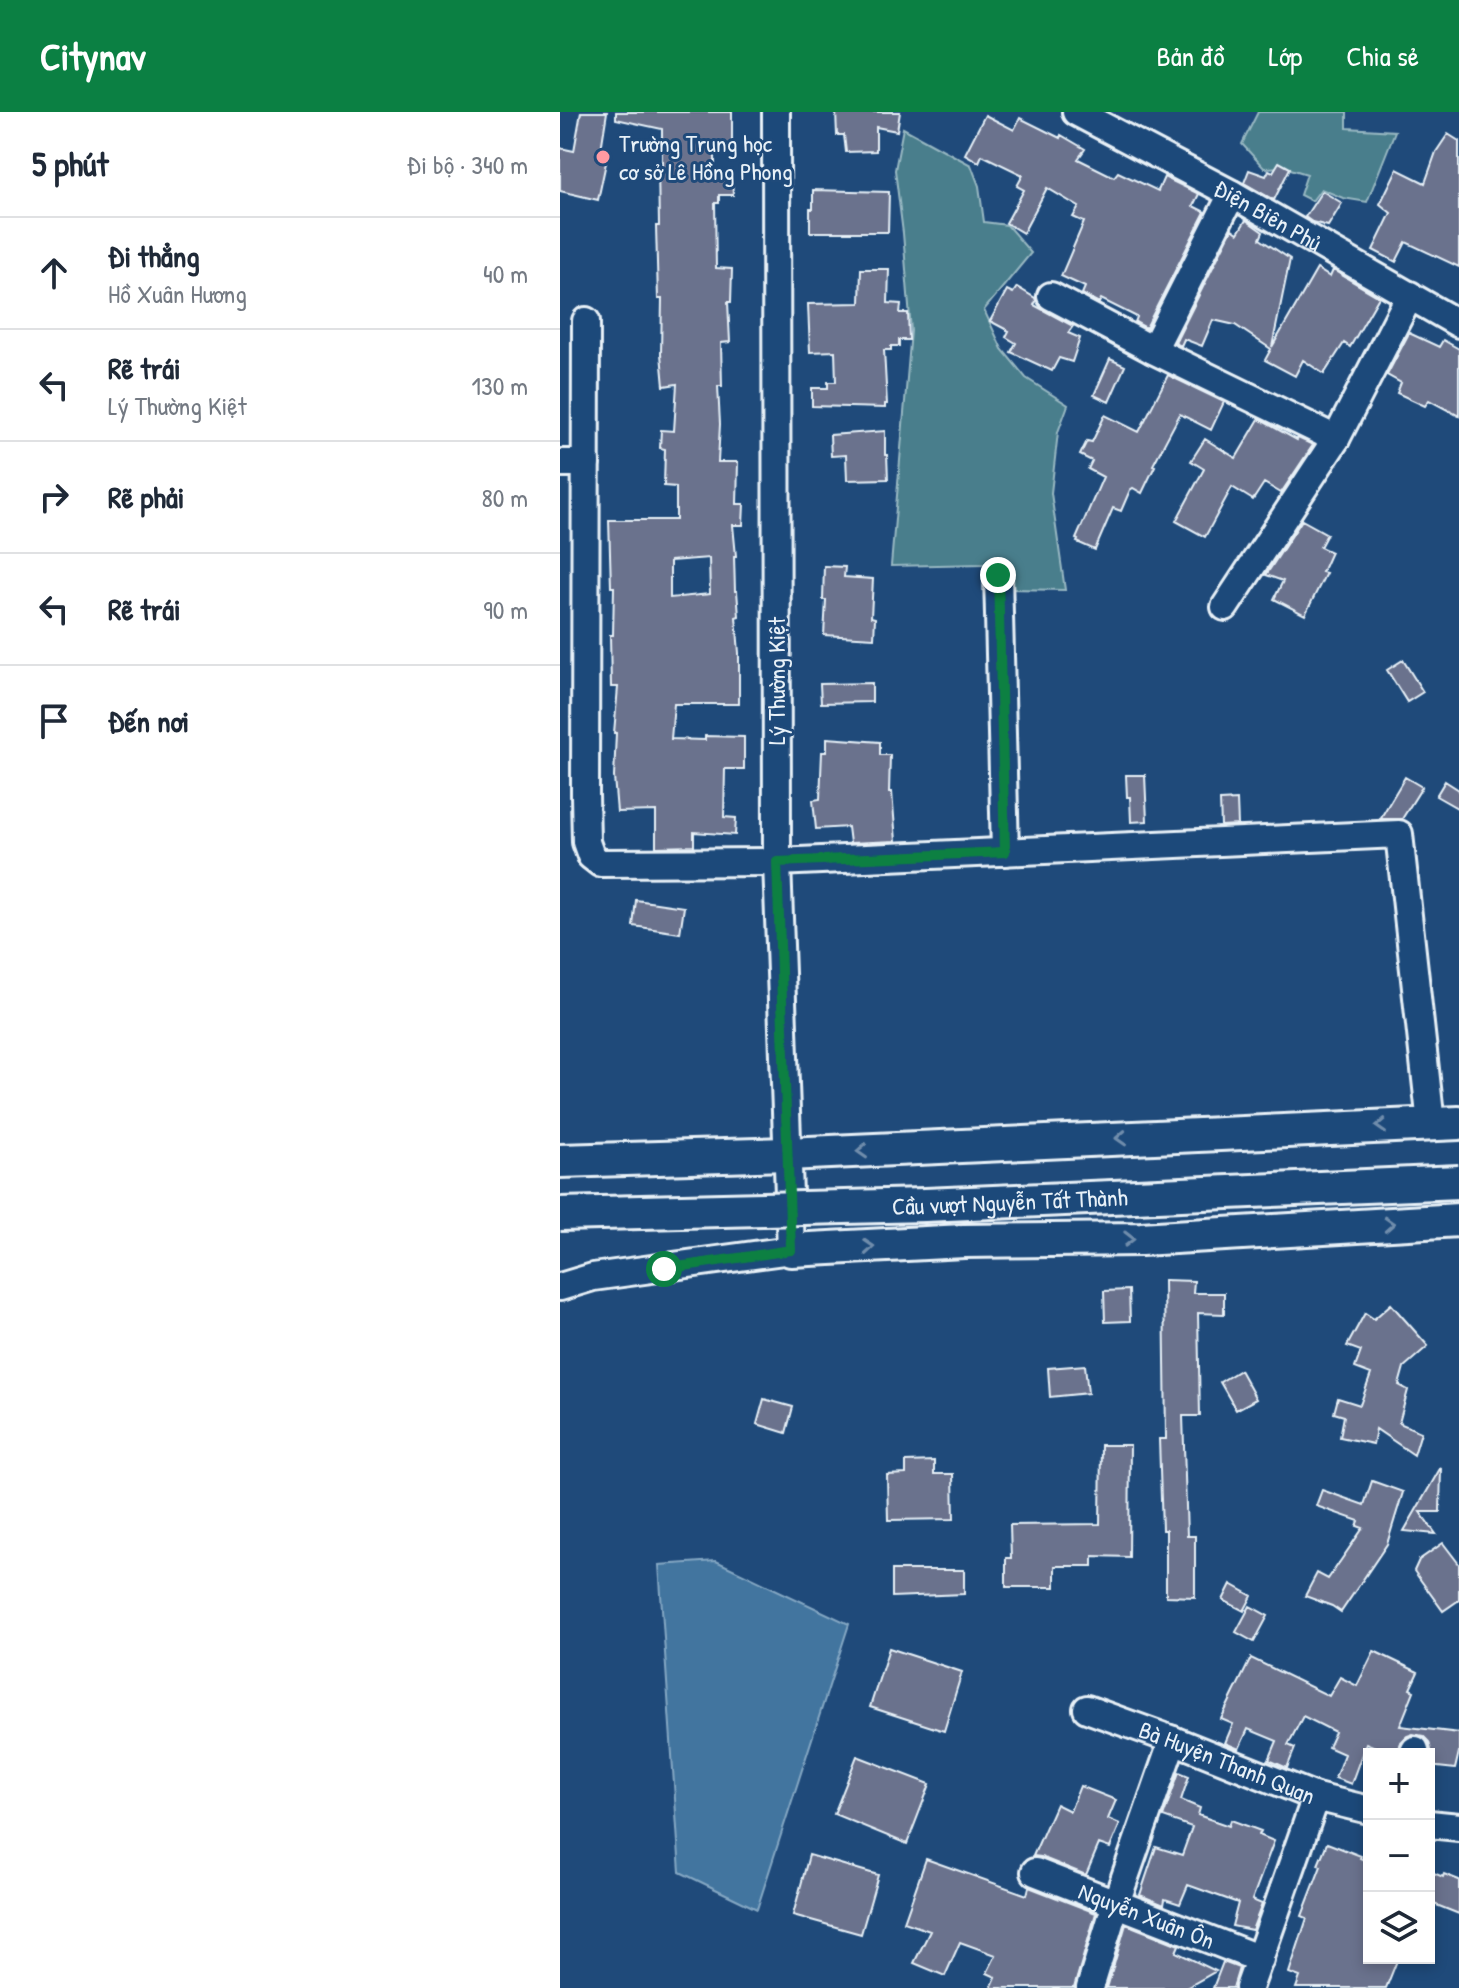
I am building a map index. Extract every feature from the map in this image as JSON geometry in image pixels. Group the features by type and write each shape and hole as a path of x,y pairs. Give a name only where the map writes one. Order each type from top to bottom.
{"main road":[{"path":"560,1161 787,1154 1445,1124"},
{"name":"Cầu vượt Nguyễn Tất Thành","path":"560,1196 1459,1162"},
{"name":"Cầu vượt Nguyễn Tất Thành","path":"560,1214 925,1205 1459,1182"},
{"path":"791,1250 964,1241 1141,1239 1459,1220"}],"street":[{"name":"Lý Thường Kiệt","path":"776,112 777,862 791,1250"},
{"name":"Điện Biên Phủ","path":"1076,112 1457,318"},
{"path":"1153,350 1232,194"},
{"path":"1225,607 1336,439 1410,295"},
{"path":"1051,296 1153,350 1336,439"},
{"path":"586,321 573,463 586,842 591,856 600,863 777,862 1399,834 1445,1124"},
{"path":"998,575 1005,852"},
{"path":"560,1287 593,1277 791,1250"},
{"name":"Bà Huyện Thanh Quan","path":"1087,1709 1316,1797 1363,1809"},
{"path":"1090,1988 1173,1740"},
{"path":"1249,1988 1316,1797"},
{"path":"1435,1825 1459,1827"},
{"name":"Nguyễn Xuân Ôn","path":"1035,1872 1260,1959"}],"green space":[{"path":"1258,112 1347,112 1347,128 1395,131 1367,202 1343,198 1321,189 1312,201 1300,195 1307,174 1284,167 1264,168 1242,144"},
{"path":"903,128 971,165 979,186 984,222 1007,225 1031,253 984,310 1002,349 1026,378 1068,405 1058,432 1051,493 1065,590 1006,589 999,562 891,566 911,331 895,170"}],"water":[{"path":"716,1561 849,1624 757,1909 680,1872 659,1565"}],"building":[{"path":"581,112 607,112 600,156 607,158 598,200 560,191 560,148 574,151"},
{"path":"616,112 732,112 732,145 715,144 715,178 732,178 733,195 719,195 719,203 715,203 716,268 732,269 731,302 728,302 730,342 721,343 718,462 738,462 737,504 744,504 743,525 733,525 739,616 736,617 739,704 674,704 671,739 744,737 744,769 725,769 724,817 736,818 735,835 694,832 694,846 656,847 656,811 617,812 614,733 618,687 611,687 610,635 613,635 614,587 611,587 609,520 676,520 676,487 664,486 665,449 660,448 661,430 674,431 677,384 664,386 661,354 662,299 658,299 656,226 659,226 658,165 662,165 662,129 616,119","holes":["709,558 710,594 670,598 670,561"]},
{"path":"836,112 900,112 897,131 876,127 876,151 846,152 844,135 837,135"},
{"path":"985,115 1014,130 1020,118 1060,138 1061,135 1085,149 1078,159 1114,177 1118,172 1158,191 1164,177 1199,194 1193,206 1205,212 1146,328 1135,322 1137,317 1101,299 1099,303 1082,294 1085,287 1061,276 1084,222 1073,217 1079,207 1047,188 1023,233 1006,223 1024,190 1017,186 1023,175 982,155 979,162 965,154"},
{"path":"1448,134 1459,141 1459,267 1406,242 1396,262 1373,250 1391,213 1380,204 1397,169 1425,183 1436,152"},
{"path":"1279,162 1290,168 1274,200 1244,183 1249,170 1266,176 1269,170 1273,172"},
{"path":"813,190 889,192 888,232 810,232"},
{"path":"1322,191 1342,203 1328,226 1305,217"},
{"path":"1246,220 1263,232 1260,239 1290,259 1272,347 1317,269 1330,277 1333,270 1379,297 1350,347 1344,343 1324,374 1303,360 1295,376 1265,360 1271,349 1235,325 1213,320 1202,346 1184,339 1181,346 1175,343 1232,229 1238,233"},
{"path":"861,269 889,269 888,303 901,304 900,313 908,313 909,340 899,340 899,346 884,350 887,404 885,408 812,406 812,388 828,388 828,382 836,382 835,351 810,352 808,304 860,303"},
{"path":"1017,287 1035,298 1034,305 1073,326 1068,333 1080,338 1072,362 1059,358 1052,371 1011,352 1016,343 1006,337 1009,331 990,321 1007,290 1013,293"},
{"path":"1409,333 1439,347 1443,340 1459,349 1459,416 1429,400 1425,406 1397,393 1401,383 1387,375"},
{"path":"1110,359 1125,366 1109,402 1094,395"},
{"path":"1168,375 1224,402 1211,430 1180,414 1142,493 1133,488 1121,511 1113,508 1095,550 1077,542 1103,477 1088,469 1092,461 1080,455 1087,441 1092,442 1105,415 1139,432"},
{"path":"1259,419 1297,440 1313,445 1281,493 1264,483 1253,500 1232,487 1205,537 1176,521 1204,469 1191,461 1205,439 1236,458"},
{"path":"885,431 888,479 847,480 846,455 831,456 830,435"},
{"path":"1302,520 1327,534 1320,547 1331,552 1322,572 1326,573 1305,615 1274,599 1283,581 1266,575"},
{"path":"824,566 845,567 844,577 873,579 871,617 875,618 874,638 824,635"},
{"path":"1403,660 1423,692 1407,702 1387,670"},
{"path":"872,683 872,702 821,703 820,684"},
{"path":"827,738 880,742 880,755 890,755 889,792 892,792 896,841 850,843 848,827 816,829 813,800 820,799 822,752 827,752"},
{"path":"1126,775 1145,775 1147,821 1131,822"},
{"path":"1405,777 1422,787 1402,819 1380,819"},
{"path":"1445,781 1459,790 1459,809 1436,796"},
{"path":"1237,800 1238,825 1221,826 1220,801"},
{"path":"636,900 684,907 680,933 633,926"},
{"path":"1164,1280 1194,1281 1193,1293 1224,1293 1224,1314 1198,1313 1200,1416 1183,1416 1187,1536 1195,1536 1195,1597 1166,1596 1166,1530 1162,1530 1159,1439 1166,1439"},
{"path":"1129,1290 1130,1321 1105,1322 1104,1291"},
{"path":"1391,1304 1428,1346 1404,1367 1399,1385 1408,1390 1399,1423 1421,1432 1414,1455 1376,1429 1373,1444 1340,1437 1344,1416 1334,1413 1338,1398 1360,1405 1371,1374 1355,1368 1361,1351 1347,1346 1365,1313 1374,1319"},
{"path":"1085,1365 1088,1393 1050,1397 1048,1368"},
{"path":"1240,1370 1256,1399 1236,1410 1220,1382"},
{"path":"764,1399 793,1407 786,1433 757,1424"},
{"path":"1101,1445 1130,1445 1129,1557 1093,1556 1093,1566 1055,1566 1055,1587 1006,1587 1006,1558 1011,1558 1010,1525 1100,1524"},
{"path":"934,1461 934,1474 953,1474 954,1519 888,1520 887,1475 906,1474 906,1462"},
{"path":"1441,1467 1440,1512 1420,1512 1436,1534 1404,1531"},
{"path":"1372,1481 1403,1492 1387,1544 1341,1612 1305,1596 1317,1573 1328,1579 1363,1528 1357,1526 1359,1521 1316,1506 1322,1490 1364,1505"},
{"path":"1443,1543 1459,1564 1459,1600 1443,1611 1414,1571 1419,1560"},
{"path":"892,1570 964,1570 964,1594 892,1597"},
{"path":"1231,1584 1252,1596 1244,1611 1223,1600"},
{"path":"1250,1606 1268,1616 1254,1642 1236,1632"},
{"path":"889,1648 962,1672 944,1731 870,1707"},
{"path":"1374,1651 1418,1672 1400,1726 1459,1733 1455,1769 1435,1767 1435,1748 1430,1748 1423,1736 1413,1734 1401,1742 1399,1748 1378,1748 1366,1743 1351,1784 1335,1778 1344,1754 1328,1747 1335,1732 1303,1716 1288,1745 1295,1748 1287,1768 1269,1760 1277,1741 1248,1729 1239,1749 1225,1743 1233,1724 1221,1719 1251,1658 1329,1696 1340,1677 1357,1686"},
{"path":"857,1756 930,1784 907,1844 834,1814"},
{"path":"1179,1772 1189,1776 1181,1800 1200,1808 1198,1815 1229,1826 1231,1820 1261,1831 1259,1835 1274,1841 1252,1900 1262,1904 1252,1930 1232,1926 1238,1903 1188,1885 1180,1904 1165,1899 1164,1905 1140,1895 1156,1847 1182,1855 1192,1827 1163,1817"},
{"path":"1080,1786 1116,1800 1108,1819 1120,1824 1110,1848 1099,1844 1086,1875 1033,1856 1056,1804 1070,1811"},
{"path":"1327,1843 1363,1859 1363,1964 1396,1964 1386,1988 1296,1988 1300,1977 1289,1973 1307,1918 1302,1916 1321,1866 1318,1865"},
{"path":"809,1855 878,1875 861,1934 793,1915"},
{"path":"926,1859 1027,1895 1029,1887 1096,1913 1074,1988 991,1988 996,1977 987,1973 996,1955 960,1942 945,1976 914,1963 930,1931 904,1922"},
{"path":"1435,1874 1459,1880 1459,1914 1435,1904"},
{"path":"1126,1924 1179,1945 1176,1952 1216,1971 1186,1988 1107,1988"},
{"path":"1223,1962 1239,1968 1233,1988 1213,1988"}],"place":[{"name":"Trường Trung học cơ sở Lê Hồng Phong","path":"603,157"}],"route":[{"path":"664,1269 791,1250 777,862 1005,852 998,575"}]}
